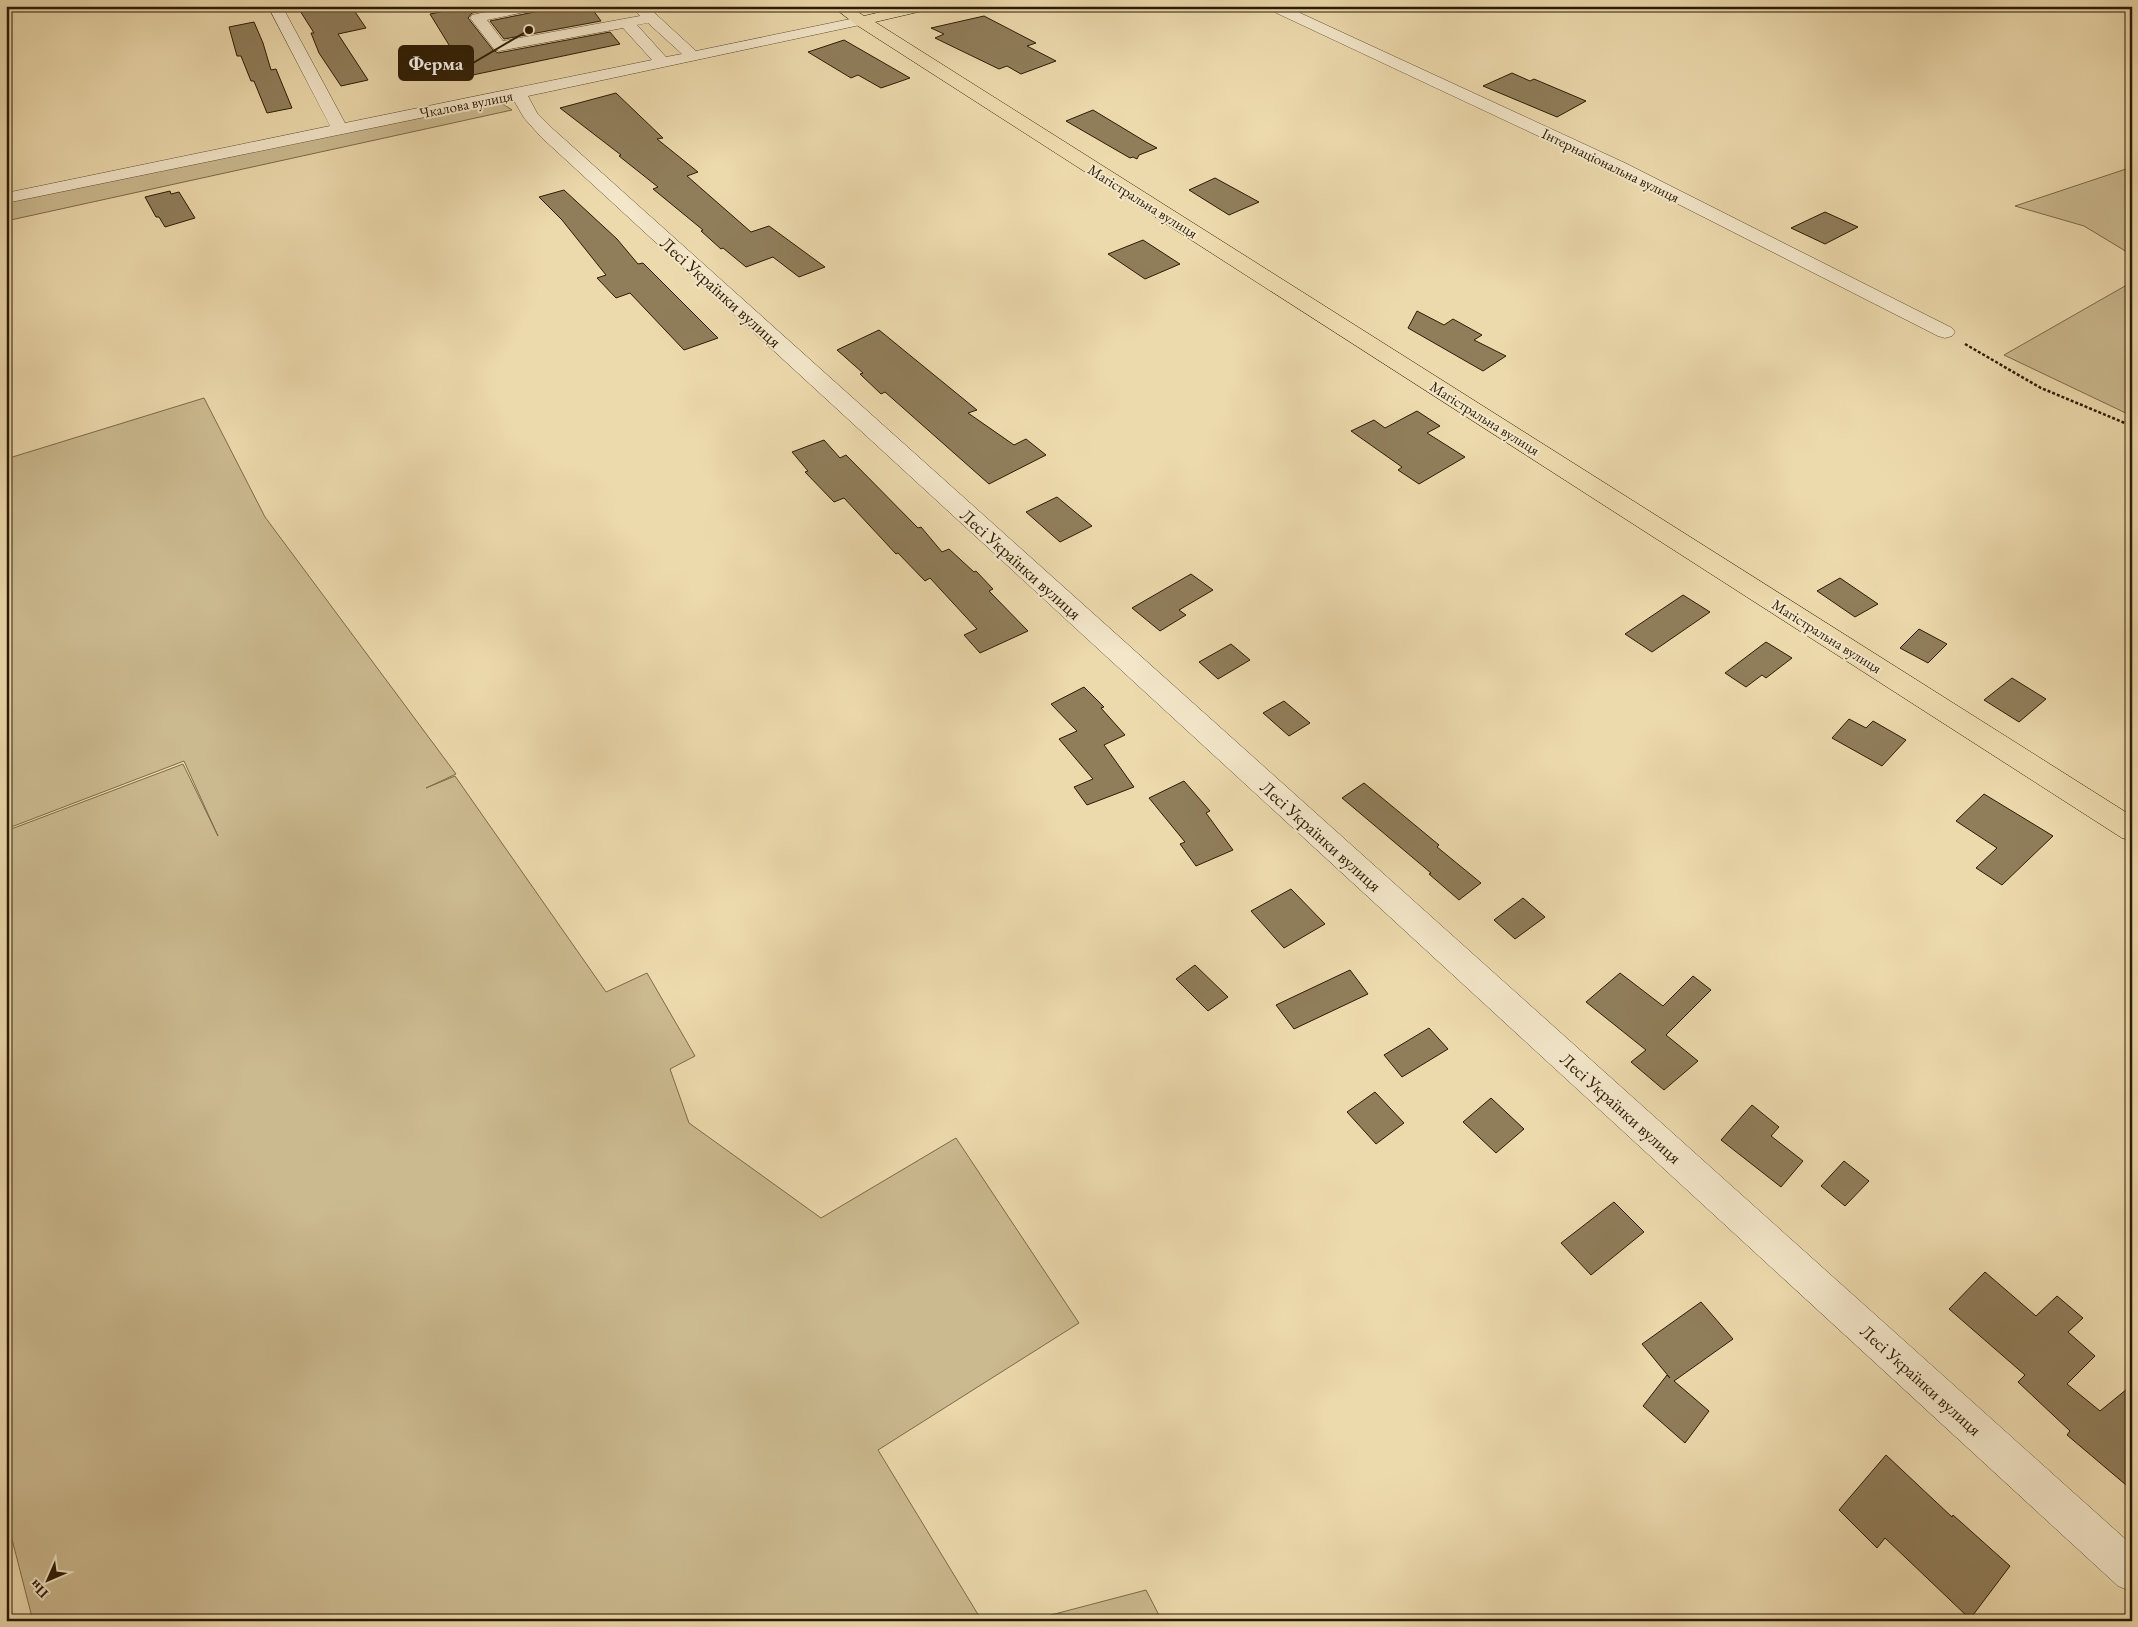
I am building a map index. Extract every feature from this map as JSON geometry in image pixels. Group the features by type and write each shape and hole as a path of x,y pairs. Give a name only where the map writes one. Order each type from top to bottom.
{"main road":[{"name":"Магістральна вулиця","path":"839,6 2132,830"},
{"name":"Чкалова вулиця","path":"860,21 926,6"}],"street":[{"path":"275,6 340,129"},
{"path":"534,6 477,18 500,46 651,18"},
{"path":"638,6 693,56"},
{"name":"Інтернаціональна вулиця","path":"1273,6 1618,167 1946,332"},
{"name":"Чкалова вулиця","path":"6,198 860,21"},
{"path":"627,23 662,63"},
{"name":"Лесі Українки вулиця","path":"518,93 530,114 547,133 2132,1572"}],"path":[{"path":"1946,332 2041,388 2132,426"}],"shaded area":[{"path":"489,102 500,102 512,110 6,221 6,202"},
{"path":"2132,167 2132,255 2084,226 2015,206"},
{"path":"2132,282 2132,416 2004,355"},
{"path":"204,398 265,517 456,774 426,788 455,776 606,992 647,973 695,1056 670,1069 689,1123 821,1218 956,1138 1079,1323 878,1450 982,1621 33,1621 6,1516 6,831 183,764 218,836 184,761 6,829 6,459"},
{"path":"1146,1590 1162,1621 1028,1621"}],"building":[{"path":"297,6 351,6 366,28 338,34 368,80 341,86 319,53 311,33 314,33"},
{"path":"470,6 502,6 472,13 468,18 493,50 498,53 610,32 620,44 468,76 430,14"},
{"path":"543,6 590,6 601,21 504,39 490,21 539,11"},
{"path":"984,16 1036,43 1027,46 1056,61 1021,74 1007,66 999,69 935,38 944,34 931,28"},
{"path":"254,22 271,70 276,69 292,108 267,113 241,56 237,56 229,27"},
{"path":"844,40 910,78 881,88 858,75 851,78 808,52"},
{"path":"1512,73 1530,81 1534,79 1586,101 1557,117 1483,86"},
{"path":"616,93 663,138 657,139 698,172 687,176 751,232 769,226 825,267 799,277 773,257 746,267 723,248 721,249 701,231 703,230 653,189 658,187 619,156 621,155 560,108"},
{"path":"1093,110 1157,148 1139,155 1137,159 1130,158 1066,121"},
{"path":"1215,178 1259,202 1229,215 1189,190"},
{"path":"564,190 617,239 638,264 643,263 718,338 684,350 630,293 616,298 597,278 606,275 562,220 539,197"},
{"path":"170,191 171,194 179,192 195,218 165,227 159,217 156,217 145,197"},
{"path":"1825,212 1858,227 1825,244 1791,228"},
{"path":"1143,240 1180,264 1145,279 1108,254"},
{"path":"1417,311 1444,325 1453,319 1482,335 1474,340 1506,356 1483,371 1408,328"},
{"path":"879,330 977,410 968,413 1014,445 1026,439 1046,455 989,484 885,392 881,394 860,374 863,373 837,350"},
{"path":"1417,411 1440,426 1427,433 1465,457 1419,484 1398,470 1402,467 1351,431 1374,420 1385,428"},
{"path":"824,440 840,458 846,455 918,528 921,527 942,552 949,549 974,572 976,571 993,589 989,591 1028,631 980,653 964,635 977,629 930,578 925,581 898,553 896,554 844,498 834,502 805,472 808,471 792,452"},
{"path":"1057,497 1092,526 1060,542 1026,512"},
{"path":"1191,574 1213,590 1179,610 1186,615 1160,631 1132,608"},
{"path":"1840,578 1878,604 1855,617 1817,591"},
{"path":"1683,595 1710,612 1652,652 1625,634"},
{"path":"1919,629 1947,644 1928,663 1900,648"},
{"path":"1766,642 1792,658 1766,678 1762,675 1746,687 1725,673"},
{"path":"1231,644 1250,660 1218,679 1199,662"},
{"path":"2012,678 2046,699 2019,722 1984,700"},
{"path":"1084,687 1104,707 1101,708 1125,735 1104,745 1134,787 1087,805 1074,787 1093,779 1059,739 1077,731 1051,704"},
{"path":"1284,701 1310,723 1289,736 1263,713"},
{"path":"1849,719 1866,728 1873,721 1906,740 1882,766 1832,738"},
{"path":"1184,781 1210,811 1206,813 1233,850 1196,866 1180,844 1185,842 1149,798"},
{"path":"1364,783 1439,845 1437,847 1481,883 1459,900 1429,874 1431,873 1342,798"},
{"path":"1984,794 2053,836 2002,885 1976,868 1997,848 1956,821"},
{"path":"1291,889 1325,924 1284,948 1251,911"},
{"path":"1523,898 1545,917 1515,939 1494,920"},
{"path":"1195,965 1228,997 1208,1011 1176,979"},
{"path":"1350,970 1368,994 1294,1029 1276,1005"},
{"path":"1620,973 1663,1006 1693,976 1711,990 1666,1035 1698,1061 1664,1090 1631,1062 1646,1050 1586,1002"},
{"path":"1429,1028 1448,1049 1402,1077 1384,1055"},
{"path":"1375,1092 1404,1123 1376,1144 1347,1112"},
{"path":"1491,1098 1524,1129 1496,1153 1463,1122"},
{"path":"1752,1105 1779,1127 1771,1136 1803,1161 1781,1187 1721,1140"},
{"path":"1844,1161 1869,1181 1845,1206 1821,1186"},
{"path":"1614,1202 1644,1232 1591,1275 1561,1243"},
{"path":"1985,1272 2036,1316 2057,1296 2083,1318 2068,1332 2095,1356 2067,1384 2100,1411 2132,1385 2132,1490 2067,1435 2070,1431 2018,1382 2025,1375 1949,1309"},
{"path":"1701,1302 1733,1339 1674,1381 1709,1411 1685,1443 1643,1406 1667,1375 1670,1378 1642,1344"},
{"path":"1886,1455 1952,1517 1953,1515 2010,1566 1970,1619 1885,1538 1877,1548 1839,1510"}],"place":[{"name":"Ферма","path":"529,30"}]}
